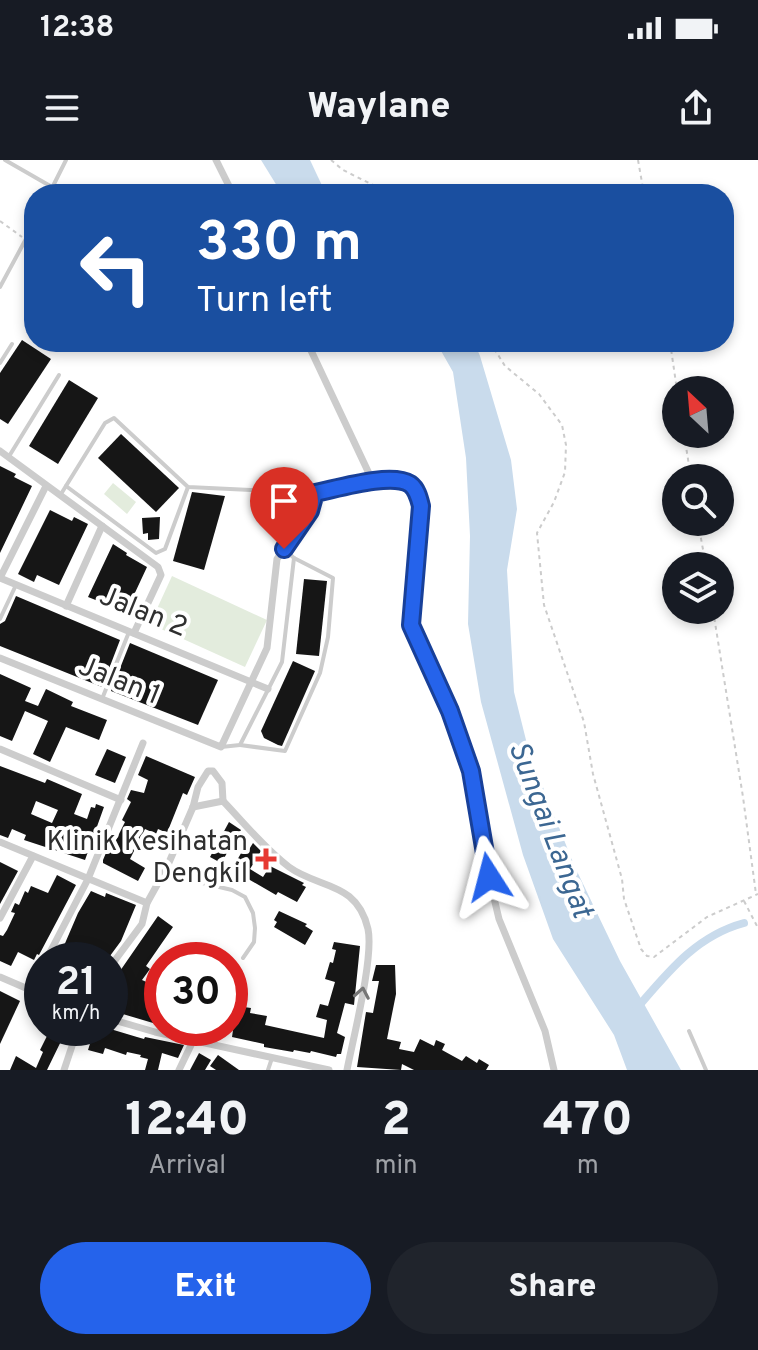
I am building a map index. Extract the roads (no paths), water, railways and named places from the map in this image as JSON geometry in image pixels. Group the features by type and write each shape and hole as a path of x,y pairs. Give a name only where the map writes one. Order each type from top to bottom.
{"street":[{"path":"216,160 228,184"},
{"path":"312,352 373,482"},
{"path":"0,451 158,567 161,575 131,632"},
{"path":"221,747 267,648 277,559 310,511 315,493 394,479 410,484 418,494 421,506 411,625 450,711 471,771 499,919 545,1031 554,1070"},
{"path":"0,578 46,486"},
{"path":"66,606 102,526"},
{"name":"Jalan 2","path":"0,578 268,689"},
{"name":"Jalan 1","path":"0,658 221,747"},
{"path":"55,942 88,879 143,743"},
{"path":"0,749 121,800"},
{"path":"128,943 142,924 147,903 167,867 193,807 198,787 208,771 213,771 222,783 223,801 289,867 334,885 347,895 367,926 366,969 347,1070"},
{"path":"193,807 223,801"},
{"path":"0,842 147,903"},
{"path":"0,918 33,856"},
{"path":"0,977 24,987"},
{"path":"64,1070 72,1046"},
{"path":"179,1070 191,1046"},
{"path":"216,1046 329,1070"}],"lane":[{"path":"5,160 47,184"},
{"path":"54,184 66,160"},
{"path":"0,287 24,244"},
{"path":"0,363 12,344"},
{"path":"8,458 59,375"},
{"path":"60,496 105,423 114,418 188,487 315,493"},
{"path":"66,486 156,553 165,549 188,487"},
{"path":"240,745 282,662 294,558 284,549"},
{"name":"Jalan 1","path":"221,747 240,745 285,751 320,673 328,637 334,581 331,576 294,558"},
{"path":"0,619 16,585"},
{"path":"102,699 131,632"},
{"path":"167,867 198,882 232,890 245,897 253,913 255,928 254,942 248,951"},
{"path":"689,1031 706,1070"},
{"path":"268,1070 272,1058"}],"water":[{"path":"261,160 310,160 321,184 276,184"},
{"name":"Sungai Langat","path":"442,352 478,352 511,460 517,509 507,570 514,692 529,752 574,865 620,961 681,1070 627,1070 614,1035 553,939 523,855 481,702 468,624 470,536 466,458 453,372"}],"waterway":[{"path":"637,1008 697,946 744,923"}],"place":[{"name":"Klinik Kesihatan Dengkil","path":"266,859"}]}
